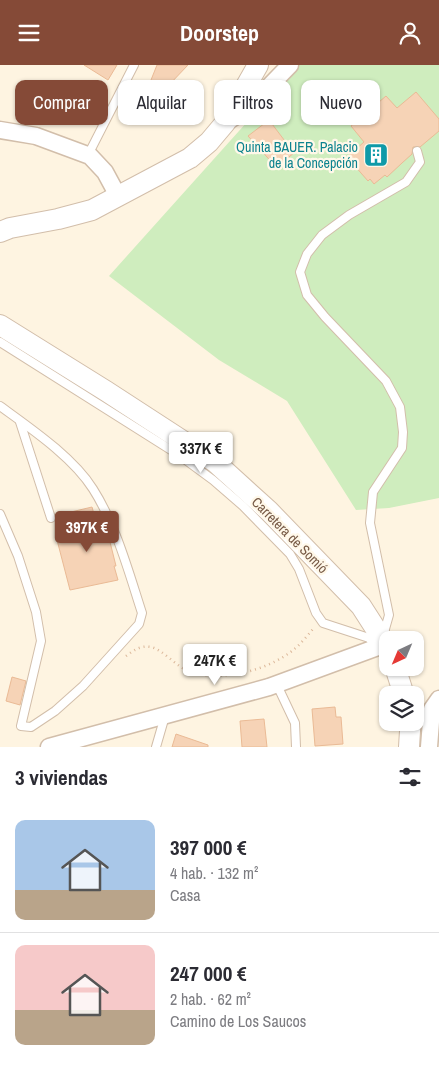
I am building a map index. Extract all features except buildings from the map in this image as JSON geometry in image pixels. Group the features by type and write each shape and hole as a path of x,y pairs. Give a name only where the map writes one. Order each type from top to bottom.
{"street":[{"path":"249,80 258,65"},
{"path":"275,80 290,65"},
{"path":"0,232 10,228 58,219 92,210 190,158 209,142 223,125"},
{"path":"0,130 36,135 88,155 105,172 118,196"},
{"name":"Carretera de Somió","path":"0,325 106,391 214,462 269,511 361,606 379,637"},
{"path":"49,747 276,685 379,646"},
{"path":"429,747 432,709 439,699"},
{"path":"409,747 410,731"}],"lane":[{"path":"88,155 134,65"},
{"path":"386,631 390,615 370,523 370,510 373,492 402,448 403,432 400,407 386,381 324,317 307,295 300,272 307,254 322,235 349,215 406,182 420,162 417,151"},
{"path":"0,342 179,455 213,480 243,506 290,555 299,569 316,613 323,623 379,642"},
{"path":"0,406 72,463 93,488 108,517 142,613 139,624 83,687 55,711 31,727 21,727 41,641 36,612 18,556 0,514"},
{"path":"20,422 51,518"},
{"path":"276,685 294,723 296,747"},
{"path":"156,747 165,716"}],"path":[{"path":"123,658 137,648 152,647 188,671 212,676 243,673 276,661 294,651 314,628 323,623"}],"green space":[{"path":"298,65 439,65 439,498 389,508 356,510 287,401 219,360 109,276 244,125 291,125 291,80 285,80"}],"place":[{"name":"Quinta BAUER. Palacio de la Concepción","path":"376,155"}]}
